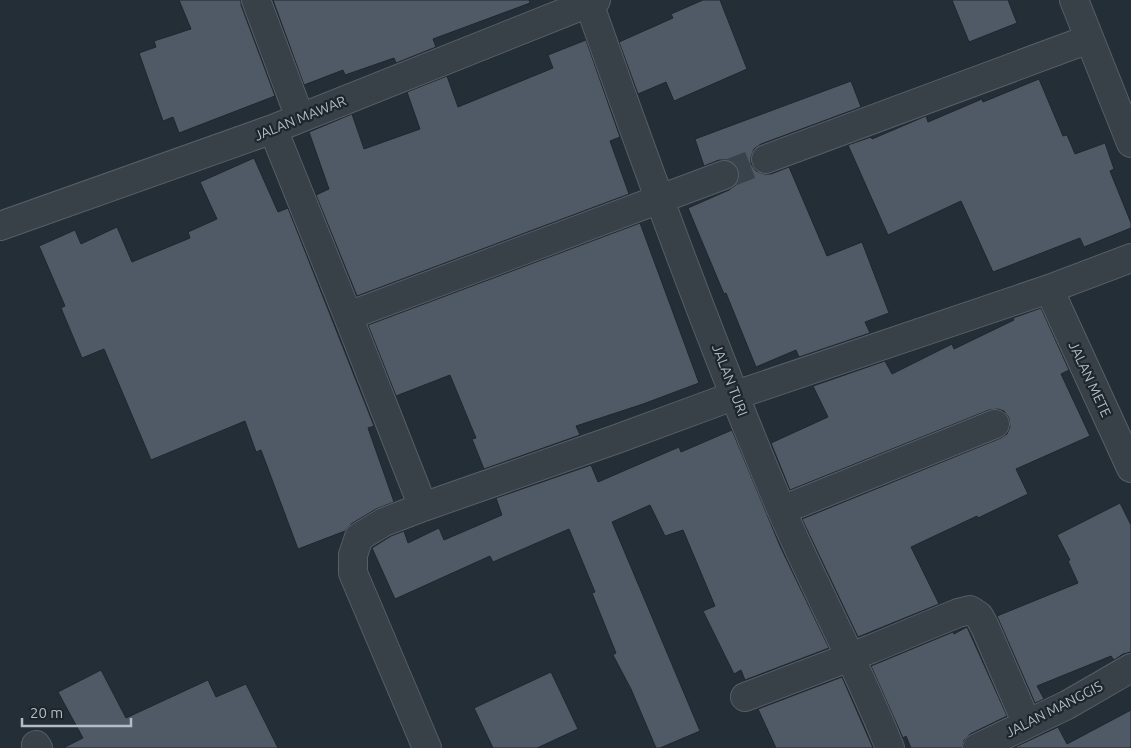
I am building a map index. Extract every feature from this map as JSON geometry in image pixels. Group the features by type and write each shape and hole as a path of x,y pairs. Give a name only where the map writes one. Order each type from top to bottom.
{"street":[{"path":"256,0 300,118"},
{"path":"1074,0 1131,143"},
{"name":"JALAN MAWAR","path":"0,226 273,129 593,1"},
{"name":"JALAN TURI","path":"593,1 659,199 736,395 782,510 875,709 890,748"},
{"path":"766,159 1088,39"},
{"path":"273,129 423,507"},
{"path":"348,316 724,175"},
{"path":"427,748 352,573 353,555 359,537 384,522 423,507 736,395 1049,289 1131,258"},
{"name":"JALAN METE","path":"1049,289 1131,468"},
{"path":"782,510 995,424"},
{"path":"746,697 958,613 970,610 979,616 985,627 1027,724"},
{"name":"JALAN MANGGIS","path":"977,748 1067,704 1131,668"}],"building":[{"path":"179,0 241,0 241,5 275,96 179,133 173,117 163,121 139,53 156,47 154,41 191,29"},
{"path":"273,0 529,0 530,3 433,39 436,47 396,63 394,58 345,75 343,70 304,85"},
{"path":"703,0 720,0 747,69 674,101 666,82 638,94 619,42 673,18 671,14"},
{"path":"952,0 1008,0 1017,23 969,42"},
{"path":"586,40 620,137 610,141 629,194 357,296 316,195 329,189 309,132 352,114 364,149 420,129 407,92 447,76 458,107 553,68 548,55"},
{"path":"1039,79 1063,136 1067,135 1075,154 1105,143 1114,169 1110,171 1131,223 1131,228 1084,247 1080,238 993,272 961,201 888,235 848,145 871,137 872,139 926,116 928,122 982,99 983,102"},
{"path":"851,81 861,107 761,144 754,149 751,164 756,171 764,174 771,174 789,167 827,256 862,242 889,313 865,322 870,333 799,357 796,350 756,367 726,293 724,294 688,208 736,185 739,178 739,170 734,163 726,160 719,160 704,166 695,139"},
{"path":"254,158 278,212 288,208 374,426 368,428 394,502 376,509 351,524 345,531 298,549 261,450 256,452 245,421 151,460 104,349 82,358 61,308 65,306 39,246 75,230 81,244 117,227 132,262 190,238 188,232 217,219 200,182"},
{"path":"640,223 699,383 576,426 580,435 484,469 472,439 476,438 450,375 396,396 368,325"},
{"path":"1041,308 1069,370 1061,374 1090,436 1016,469 1028,494 911,547 939,604 858,637 802,519 1001,438 1007,434 1010,427 1009,418 1004,411 998,409 989,410 790,490 771,443 828,417 813,386 885,361 892,374 952,344 954,349 1014,320 1013,318"},
{"path":"732,430 780,546 829,648 745,680 741,670 734,674 703,611 715,606 683,530 665,536 650,505 612,522 700,731 660,748 656,748 631,689 613,655 616,653 592,593 595,592 569,529 493,562 490,556 395,599 372,548 391,536 404,531 408,543 439,528 444,540 502,515 496,498 591,465 598,482 679,447 681,452"},
{"path":"1120,503 1131,525 1131,652 1123,654 1114,660 1111,656 1037,686 1044,699 1035,703 997,616 1078,583 1068,561 1070,560 1057,535"},
{"path":"967,627 1007,716 970,734 964,740 962,748 911,748 906,736 903,738 871,666 953,632 954,634"},
{"path":"101,670 126,718 208,680 216,697 246,684 278,748 63,748 83,738 58,692"},
{"path":"551,672 578,729 537,748 493,748 474,708"},
{"path":"842,677 873,748 776,748 758,709"},
{"path":"1131,710 1131,748 1013,748 1058,727 1067,744"}],"tunnel":[{"path":"724,175 766,159"}]}
